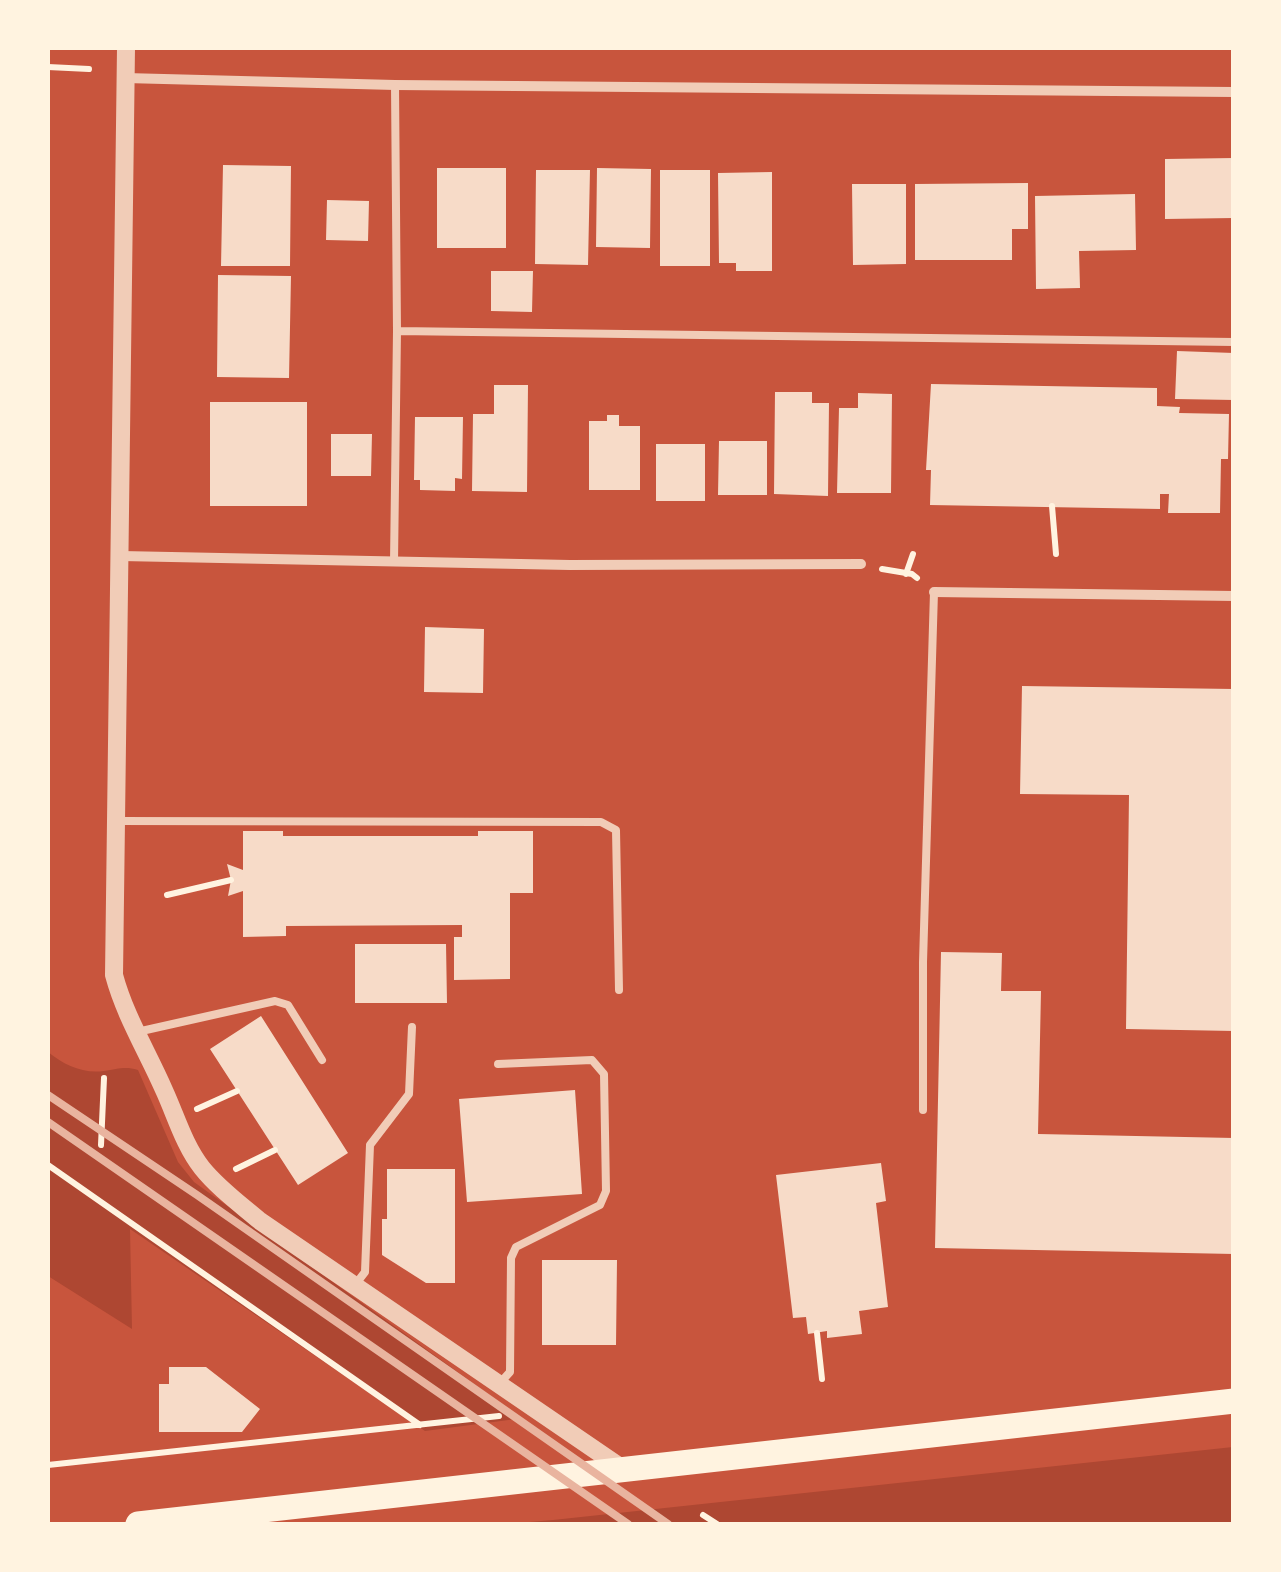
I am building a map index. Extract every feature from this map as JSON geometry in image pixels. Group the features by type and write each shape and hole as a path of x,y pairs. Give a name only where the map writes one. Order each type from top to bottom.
{"main road":[{"path":"138,1524 1234,1401"}],"street":[{"path":"126,48 114,975 123,1008 201,1167 260,1221 623,1469"},
{"path":"125,78 396,85 1234,92"},
{"path":"121,556 394,562 861,564"},
{"path":"934,592 1234,596"}],"lane":[{"path":"394,562 396,85"},
{"path":"397,331 1234,342"},
{"path":"924,1110 922,962 934,592"},
{"path":"118,821 601,822 616,830 619,990"},
{"path":"137,1032 275,1002 288,1005 322,1060"},
{"path":"355,1285 365,1272 370,1145 409,1094 412,1027"},
{"path":"498,1064 592,1060 604,1074 606,1191 600,1205 516,1247 511,1258 510,1372 498,1384"}],"path":[{"path":"48,68 89,69"},
{"path":"1052,506 1056,554"},
{"path":"906,574 913,554"},
{"path":"861,564 912,574 934,592"},
{"path":"167,895 232,880"},
{"path":"102,1145 104,1078"},
{"path":"193,1111 237,1091"},
{"path":"230,1171 275,1150"},
{"path":"48,1165 421,1426"},
{"path":"817,1332 822,1379"},
{"path":"48,1465 421,1426 502,1415 508,1409"},
{"path":"703,1515 717,1524"}],"shaded area":[{"path":"48,1052 81,1070 138,1070 178,1162 194,1182 516,1414 516,1419 425,1431 130,1229 132,1329 48,1276"},
{"path":"1233,1447 1233,1524 506,1524 553,1520"}],"building":[{"path":"1234,158 1234,218 1165,219 1165,159"},
{"path":"223,165 291,166 290,266 221,266"},
{"path":"437,168 506,168 506,248 437,248"},
{"path":"597,168 651,169 650,248 596,247"},
{"path":"536,170 590,170 588,265 535,264"},
{"path":"660,170 710,170 710,266 660,266"},
{"path":"772,172 772,271 736,271 736,263 719,263 718,173"},
{"path":"1028,183 1028,229 1012,229 1012,260 915,260 915,184"},
{"path":"852,184 906,184 906,264 853,265"},
{"path":"1135,194 1136,250 1079,251 1080,288 1036,289 1035,196"},
{"path":"327,200 369,201 368,241 326,240"},
{"path":"491,271 533,271 532,312 491,311"},
{"path":"218,275 291,276 289,378 217,377"},
{"path":"1177,351 1234,353 1234,400 1175,399"},
{"path":"931,384 1157,388 1157,406 1180,407 1179,413 1229,414 1228,459 1221,459 1220,513 1168,513 1169,494 1160,494 1160,509 930,505 931,470 926,470"},
{"path":"494,385 528,385 527,492 472,491 473,414 494,414"},
{"path":"775,392 812,392 812,403 829,403 828,496 774,494"},
{"path":"858,393 892,394 891,493 837,493 839,408 858,408"},
{"path":"210,402 307,402 307,506 210,506"},
{"path":"607,415 619,415 619,426 640,426 640,490 589,490 589,421 607,421"},
{"path":"415,417 463,417 462,479 455,478 455,491 420,490 420,480 414,480"},
{"path":"331,434 372,434 371,476 331,476"},
{"path":"719,441 767,441 767,495 718,495"},
{"path":"656,444 705,444 705,501 656,501"},
{"path":"425,627 484,629 483,693 424,692"},
{"path":"1022,686 1234,689 1234,1031 1126,1029 1129,795 1020,794"},
{"path":"243,831 283,831 283,836 478,836 478,831 533,831 533,893 510,893 510,979 454,980 454,937 462,937 462,925 286,926 286,936 243,937 243,891 228,896 231,880 227,864 243,870"},
{"path":"355,944 446,944 447,1003 355,1003"},
{"path":"941,952 1002,953 1001,991 1041,991 1038,1134 1234,1138 1234,1254 935,1248"},
{"path":"261,1016 348,1153 298,1185 210,1049"},
{"path":"575,1090 582,1194 467,1202 459,1099"},
{"path":"881,1163 886,1201 876,1203 888,1307 859,1311 862,1334 827,1338 827,1331 808,1334 806,1317 793,1318 776,1175"},
{"path":"387,1169 455,1169 455,1283 426,1283 382,1255"},
{"path":"542,1260 617,1260 616,1345 542,1345"},
{"path":"169,1367 206,1367 260,1409 242,1432 159,1432 159,1384 169,1384"}],"railway":[{"path":"48,1095 668,1524"},
{"path":"48,1122 628,1524"}]}
